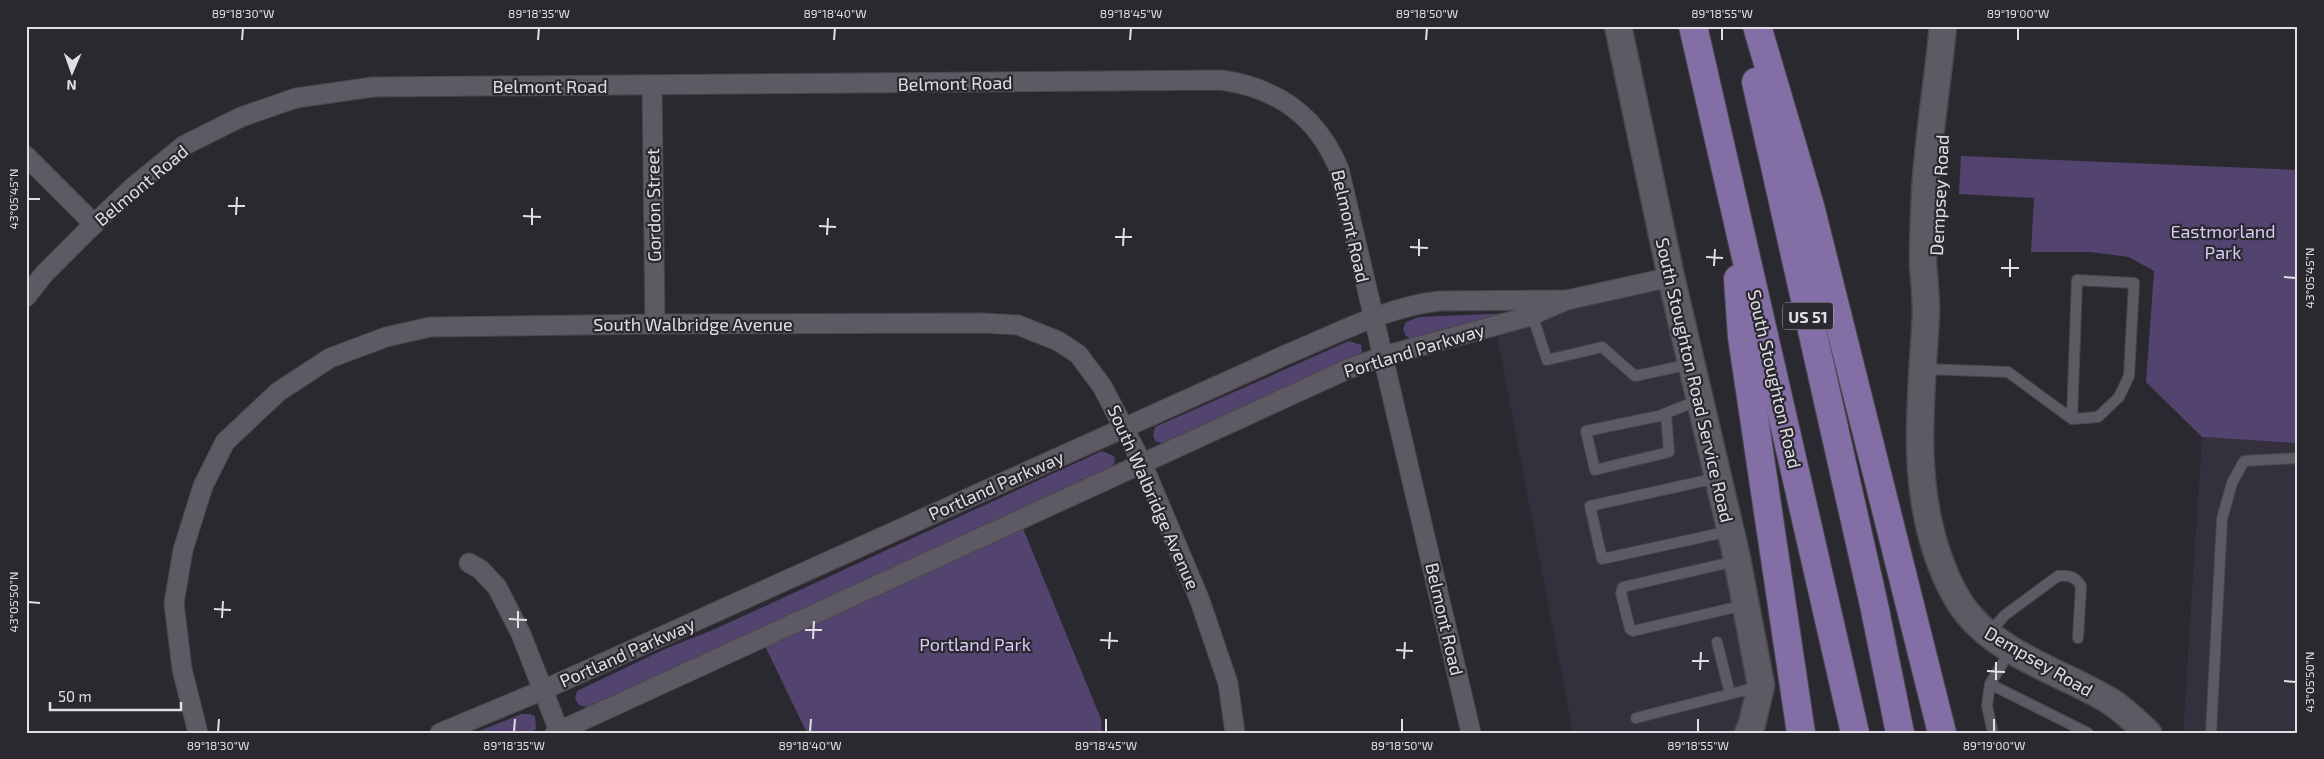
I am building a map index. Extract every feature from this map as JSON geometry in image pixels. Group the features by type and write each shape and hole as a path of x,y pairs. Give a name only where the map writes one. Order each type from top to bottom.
{"main road":[{"name":"South Stoughton Road","path":"1693,26 1855,733"},
{"name":"US 51","path":"1744,26 1874,605 1900,733"},
{"path":"1757,26 1810,206 1942,733"},
{"path":"1732,197 1742,337 1801,733"}],"street":[{"name":"South Stoughton Road Service Road","path":"1618,26 1670,277 1738,561 1761,685 1752,724 1748,733"},
{"name":"Dempsey Road","path":"1943,26 1938,80 1944,142 1939,240 1926,308 1920,443 1922,494 1926,519 1943,571 1953,591 1967,612 1989,634 2011,648 2111,702 2148,733"},
{"name":"Belmont Road","path":"26,297 44,274 94,224 133,187 183,146 241,117 296,98 373,87 1221,80 1259,88 1284,101 1307,119 1334,155 1339,169 1471,733"},
{"name":"Gordon Street","path":"652,86 654,324"},
{"path":"26,156 94,224"},
{"name":"Portland Parkway","path":"557,732 1348,368 1532,314 1567,300 1670,277"},
{"name":"Portland Parkway","path":"440,733 543,690 1290,352 1373,318 1422,303 1438,301 1567,300"},
{"name":"South Walbridge Avenue","path":"198,733 182,669 176,633 174,604 183,550 203,486 225,442 278,392 330,358 386,337 430,328 654,324 983,323 1018,325 1058,341 1078,354 1102,386 1125,427 1142,463 1199,598 1228,683 1235,733"},
{"path":"469,564 480,569 497,587 520,634 543,690 557,732"}],"lane":[{"path":"1923,369 2008,372 2072,419 2098,416 2119,398 2128,376 2134,283 2077,280 2072,419"},
{"path":"1532,314 1547,360 1602,347 1635,376 1692,363"},
{"path":"1666,413 1669,452 1594,470 1586,432 1666,413 1700,399"},
{"path":"2211,733 2222,519 2232,483 2244,462 2298,458"},
{"path":"1719,478 1590,506 1602,559 1731,531"},
{"path":"1738,561 1624,587 1621,589 1621,593 1630,629 1634,631 1746,605"},
{"path":"1989,634 2013,610 2058,576 2068,575 2077,580 2080,586 2078,638"},
{"path":"1717,642 1730,694"},
{"path":"1993,733 1987,706 1990,684 2011,648"},
{"path":"1990,684 2088,733"},
{"path":"1636,718 1746,690 1760,692"}],"shaded area":[{"path":"1671,277 1761,685 1748,733 1573,733 1493,315"},
{"path":"2202,437 2298,443 2298,733 2183,733"}],"green space":[{"name":"Eastmorland Park","path":"1961,156 2298,170 2298,443 2202,437 2146,382 2154,271 2129,257 2090,252 2031,252 2034,198 1959,194"},
{"path":"1513,313 1413,340 1406,336 1403,329 1406,322 1419,317"},
{"path":"1349,341 1361,345 1362,352 1359,357 1167,445 1155,441 1153,436 1155,427"},
{"path":"1102,451 1114,456 1115,462 1110,469 587,707 579,705 575,699 577,691 665,649 715,629"},
{"name":"Portland Park","path":"1022,526 1101,719 1102,733 807,733 764,644"},
{"path":"522,714 535,716 536,729 530,733 474,733"}]}
